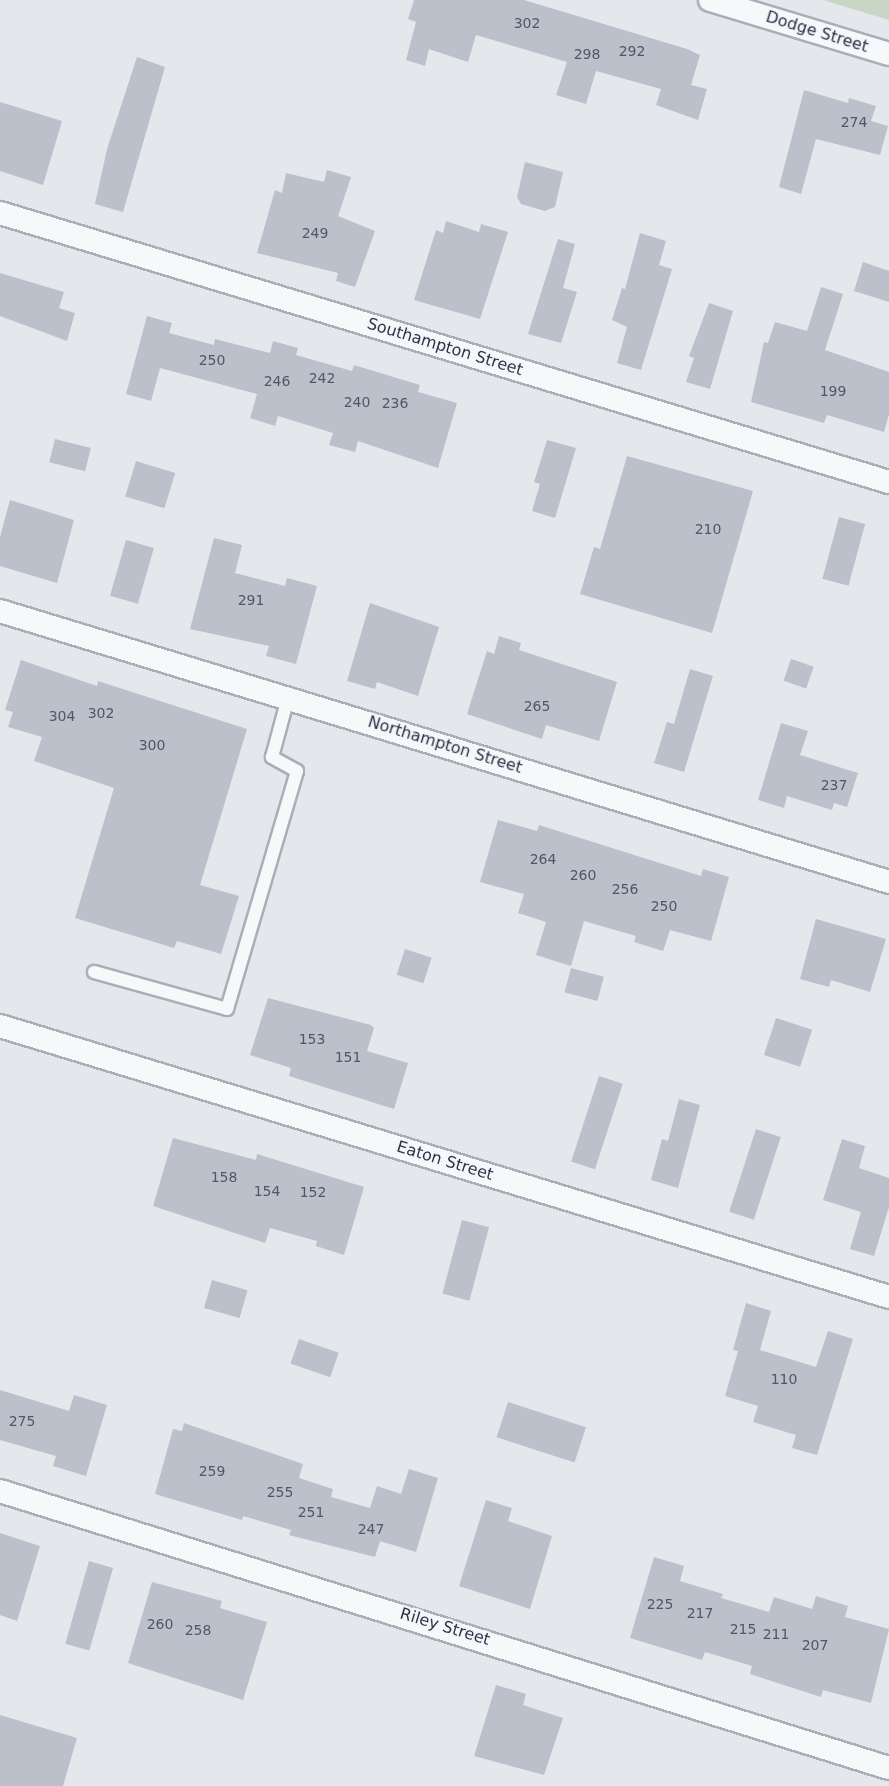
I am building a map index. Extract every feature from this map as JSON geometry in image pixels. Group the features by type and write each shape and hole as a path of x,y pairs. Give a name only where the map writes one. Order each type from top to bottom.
{"street":[{"name":"Dodge Street","path":"710,0 889,54"},
{"name":"Southampton Street","path":"0,213 889,482"},
{"name":"Northampton Street","path":"0,611 889,882"},
{"name":"Eaton Street","path":"0,1026 889,1298"},
{"name":"Riley Street","path":"0,1491 889,1768"}],"lane":[{"path":"94,972 227,1009 297,771 272,757 288,698"}],"green space":[{"path":"823,0 889,0 889,20"}],"building":[{"path":"414,0 524,0 687,49 700,55 691,85 707,89 698,120 656,105 661,89 596,71 586,104 556,95 567,62 476,35 468,62 429,49 425,66 406,60 416,22 408,19"},
{"path":"137,57 165,67 123,212 95,204 107,149"},
{"path":"804,90 848,103 849,98 876,106 871,121 888,126 880,155 816,139 801,194 779,187"},
{"path":"0,102 62,121 43,185 0,171"},
{"path":"525,162 563,172 555,207 545,211 521,204 517,197"},
{"path":"327,170 351,177 338,216 375,231 355,287 336,281 338,273 257,253 275,190 282,193 286,173 324,182"},
{"path":"446,221 479,232 481,224 508,232 480,319 414,300 436,230 443,233"},
{"path":"640,233 666,241 659,265 672,269 641,370 617,363 627,327 612,320 622,288 625,289"},
{"path":"558,239 575,244 563,288 577,292 561,343 528,334"},
{"path":"863,262 889,271 889,302 854,291"},
{"path":"0,273 64,292 59,308 75,313 67,341 0,316"},
{"path":"821,287 843,294 825,350 889,372 889,414 884,432 827,415 824,423 751,402 764,342 768,343 775,322 807,331"},
{"path":"709,303 733,311 710,389 686,382 694,358 689,356"},
{"path":"147,316 172,323 169,333 214,345 215,339 270,353 273,341 298,348 296,355 352,371 354,365 420,385 418,392 457,403 438,468 358,441 355,452 329,445 333,433 278,416 275,426 250,418 257,394 160,368 151,401 126,394"},
{"path":"55,439 91,448 85,471 49,462"},
{"path":"547,440 576,448 555,518 532,511 540,484 534,482"},
{"path":"627,456 753,491 712,633 580,594 594,547 600,549"},
{"path":"136,461 175,473 164,508 125,496"},
{"path":"10,500 74,520 57,583 0,566 0,537"},
{"path":"839,517 865,524 849,586 822,579"},
{"path":"214,538 242,545 235,573 285,586 287,578 317,586 296,664 266,656 269,646 190,629"},
{"path":"126,540 154,548 138,604 110,596"},
{"path":"370,603 439,627 418,696 377,682 375,689 347,681"},
{"path":"499,636 521,643 519,650 617,682 599,741 546,725 542,739 467,714 487,651 494,654"},
{"path":"791,659 814,667 806,689 784,681"},
{"path":"21,660 97,686 98,681 247,729 200,885 239,896 221,954 177,941 174,948 75,918 114,788 34,761 42,737 8,727 13,712 5,710"},
{"path":"690,669 713,676 684,772 654,763 667,722 674,724"},
{"path":"781,723 808,731 800,755 858,773 847,807 834,803 832,810 787,796 784,808 758,800"},
{"path":"498,820 537,831 539,825 701,876 703,869 729,877 711,941 670,930 663,951 634,942 636,936 584,921 571,966 536,955 546,922 518,913 524,894 480,882"},
{"path":"816,919 886,939 870,992 831,980 829,987 800,979"},
{"path":"405,949 432,958 423,983 397,975"},
{"path":"571,968 604,977 597,1001 565,992"},
{"path":"268,998 371,1025 374,1028 367,1051 408,1063 394,1109 289,1076 291,1068 250,1055"},
{"path":"776,1018 812,1030 800,1067 764,1055"},
{"path":"599,1076 623,1084 595,1169 571,1162"},
{"path":"679,1099 700,1105 678,1188 651,1180 662,1139 668,1141"},
{"path":"756,1129 781,1137 754,1220 729,1212"},
{"path":"173,1138 256,1160 257,1154 364,1187 344,1255 316,1246 317,1241 270,1228 265,1243 153,1206"},
{"path":"842,1139 865,1146 859,1168 889,1178 889,1207 874,1256 850,1249 861,1212 823,1200"},
{"path":"462,1220 489,1227 469,1301 442,1293"},
{"path":"212,1280 248,1290 240,1318 204,1308"},
{"path":"746,1303 771,1311 760,1350 816,1367 828,1331 853,1339 817,1455 792,1448 796,1435 753,1422 758,1406 725,1396 738,1351 733,1350"},
{"path":"299,1339 339,1353 330,1377 291,1364"},
{"path":"0,1390 69,1411 74,1395 107,1405 86,1476 53,1466 56,1456 0,1440"},
{"path":"508,1402 586,1427 575,1463 497,1437"},
{"path":"184,1423 303,1464 299,1478 333,1489 331,1497 370,1508 377,1486 401,1494 409,1469 438,1478 416,1552 380,1541 375,1557 289,1535 291,1530 243,1516 242,1520 155,1494 173,1429 182,1431"},
{"path":"486,1500 512,1508 508,1521 552,1536 530,1609 459,1586"},
{"path":"0,1533 40,1546 17,1621 0,1615"},
{"path":"654,1557 684,1566 680,1581 723,1594 721,1598 769,1612 774,1597 812,1609 816,1596 848,1606 845,1617 889,1629 871,1703 823,1690 821,1697 750,1674 752,1666 705,1652 702,1660 630,1638"},
{"path":"89,1561 113,1568 89,1651 65,1644"},
{"path":"152,1582 222,1601 220,1608 267,1622 243,1700 128,1663"},
{"path":"496,1685 526,1694 523,1705 563,1718 544,1775 474,1756"},
{"path":"0,1715 77,1738 63,1786 0,1786"}]}
